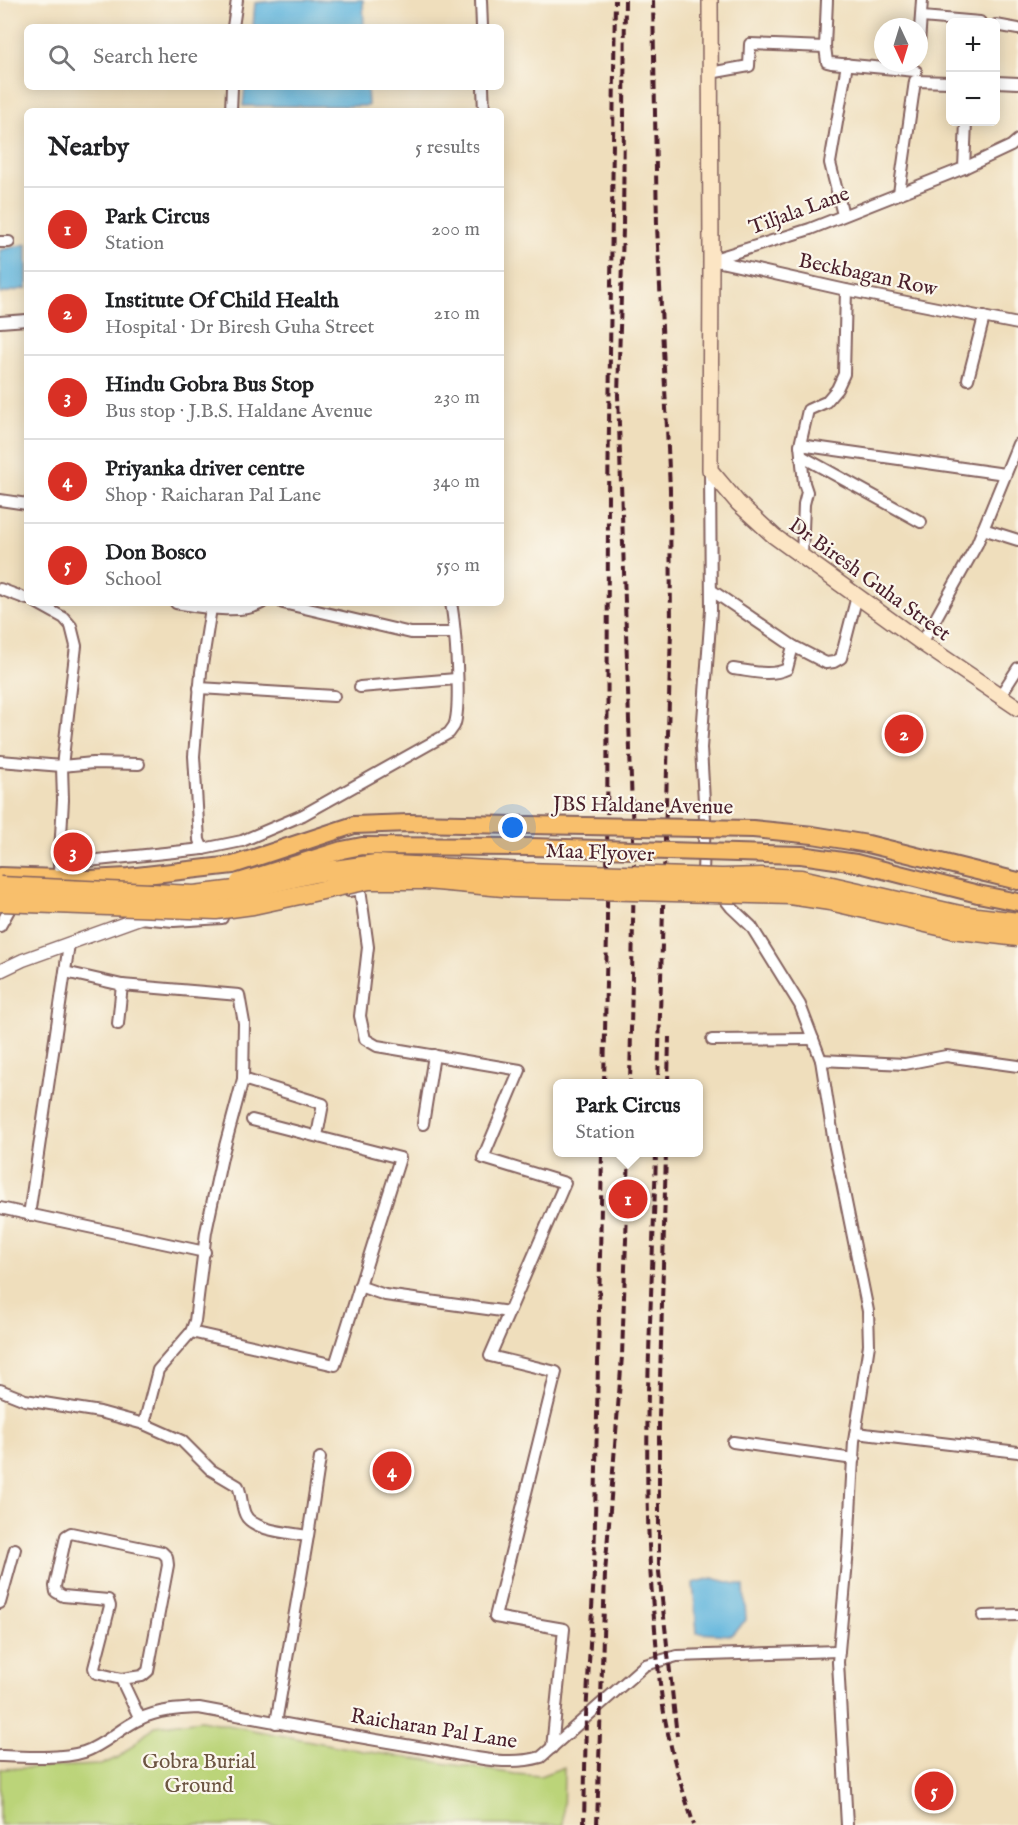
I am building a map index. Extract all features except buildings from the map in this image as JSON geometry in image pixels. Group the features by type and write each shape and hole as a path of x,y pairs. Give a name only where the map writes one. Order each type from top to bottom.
{"highway":[{"name":"Maa Flyover","path":"3,879 194,895 252,888 314,873 376,864 449,866 525,872 722,878 761,877 801,879 960,915 1018,922"},
{"name":"Maa Flyover","path":"3,907 216,910 253,905 369,880 426,880 514,888 790,895 830,901 951,929 1018,937"}],"main road":[{"path":"710,0 710,470"},
{"name":"Dr Biresh Guha Street","path":"710,470 738,503 774,536 922,643 1018,708"},
{"name":"JBS Haldane Avenue","path":"3,879 59,871 128,877 232,865 354,825 409,823 753,830 813,835 868,844 1018,881"},
{"path":"3,907 56,909 212,889 362,846 531,847 801,855 856,863 1018,902"}],"street":[{"path":"233,24 237,0"},
{"path":"481,0 482,24"},
{"path":"826,0 827,62 874,67"},
{"path":"922,0 922,17 946,19"},
{"path":"1000,26 1018,29"},
{"path":"710,73 749,66 750,44 825,47"},
{"path":"843,215 830,163 847,64"},
{"path":"899,193 916,72 946,81"},
{"path":"1000,82 1018,83"},
{"path":"231,108 232,90"},
{"path":"483,90 484,108"},
{"path":"964,168 966,126"},
{"name":"Tiljala Lane","path":"711,260 810,229 964,168 1011,146 1018,140"},
{"name":"Beckbagan Row","path":"711,260 846,290 1018,324"},
{"path":"802,556 804,504 807,492 800,450 808,410 826,402 837,389 844,374 846,290"},
{"path":"968,379 984,317"},
{"path":"0,322 24,320"},
{"path":"922,643 977,544 1018,444"},
{"path":"800,450 1005,474"},
{"path":"800,450 921,522"},
{"path":"710,470 711,610 701,748 705,819 703,872 731,907 751,926 800,1005 821,1060 834,1143 868,1311 869,1344 856,1433 838,1662 847,1825"},
{"path":"0,500 24,504"},
{"path":"983,529 1018,540"},
{"path":"0,589 24,598"},
{"path":"711,590 793,646 826,663 841,658 857,596"},
{"path":"50,606 71,626 76,646 62,766 63,800 56,909"},
{"path":"197,606 211,608 254,606"},
{"path":"296,606 411,633 454,633"},
{"path":"59,871 242,841 303,815 449,734 456,716 451,606"},
{"path":"203,849 199,840 194,756 199,688 211,608"},
{"path":"733,669 769,674 780,673 787,669 793,646"},
{"path":"1000,696 1018,668"},
{"path":"360,687 456,679"},
{"path":"199,688 334,696"},
{"path":"0,761 62,766 93,763 139,764"},
{"path":"0,926 3,879"},
{"path":"0,971 182,903 212,889"},
{"path":"139,918 174,921 221,918 360,889 368,947 360,1016 365,1039 377,1046 520,1070 483,1158 565,1183 490,1356 556,1372 495,1617 564,1629 552,1748"},
{"path":"29,1215 69,944"},
{"path":"65,972 122,986 239,995 244,1023 243,1078 206,1232 195,1321 191,1332 158,1370 144,1424"},
{"path":"118,1024 122,986"},
{"path":"712,1040 813,1039"},
{"path":"423,1124 434,1055"},
{"path":"821,1060 905,1064 946,1056 1018,1066"},
{"path":"243,1078 323,1104 317,1136"},
{"path":"191,1332 335,1365 400,1158 252,1120"},
{"path":"0,1208 204,1252"},
{"path":"359,1286 385,1295 509,1312"},
{"path":"0,1390 25,1400 100,1412 144,1424 182,1441 211,1470 238,1486 245,1515 250,1522 260,1527 308,1536"},
{"path":"856,1433 1018,1452"},
{"path":"733,1442 854,1458"},
{"path":"276,1723 320,1458"},
{"path":"70,1533 162,1552 167,1557 168,1564 148,1671 142,1676 121,1679 100,1675 94,1668 110,1606 108,1600 63,1596 56,1592 55,1586 66,1536 70,1533"},
{"path":"0,1603 15,1549"},
{"path":"983,1616 1018,1615"},
{"name":"Raicharan Pal Lane","path":"0,1756 37,1757 83,1752 104,1743 140,1719 169,1710 199,1708 508,1762 526,1762 541,1757 645,1665 677,1656 839,1651"},
{"path":"121,1679 140,1719"}],"green space":[{"name":"Gobra Burial Ground","path":"201,1720 363,1751 515,1774 540,1776 564,1767 563,1825 0,1825 0,1769 101,1765 119,1757 155,1726"}],"water":[{"path":"282,0 363,0 364,24 253,24 255,3"},
{"path":"245,90 367,90 368,106 243,106"},
{"path":"24,245 24,289 0,294 0,250"},
{"path":"712,1578 744,1586 746,1620 731,1635 697,1633 693,1583"}],"railway":[{"path":"604,1079 607,931 608,496 615,0"},
{"path":"625,0 623,229 618,395 634,868 630,1079"},
{"path":"653,0 657,226 670,489 671,629 658,1079"},
{"path":"668,1079 669,1037"},
{"path":"584,1825 586,1716 594,1573 602,1157"},
{"path":"597,1825 605,1574 622,1356 629,1157"},
{"path":"656,1157 647,1451 650,1570 664,1714 675,1763 694,1825"},
{"path":"666,1157 659,1418 659,1572 677,1736"}],"place":[{"name":"Institute Of Child Health","path":"904,734"},
{"name":"Hindu Gobra Bus Stop","path":"73,852"},
{"name":"Park Circus","path":"628,1199"},
{"name":"Priyanka driver centre","path":"392,1471"},
{"name":"Don Bosco","path":"934,1791"}]}
